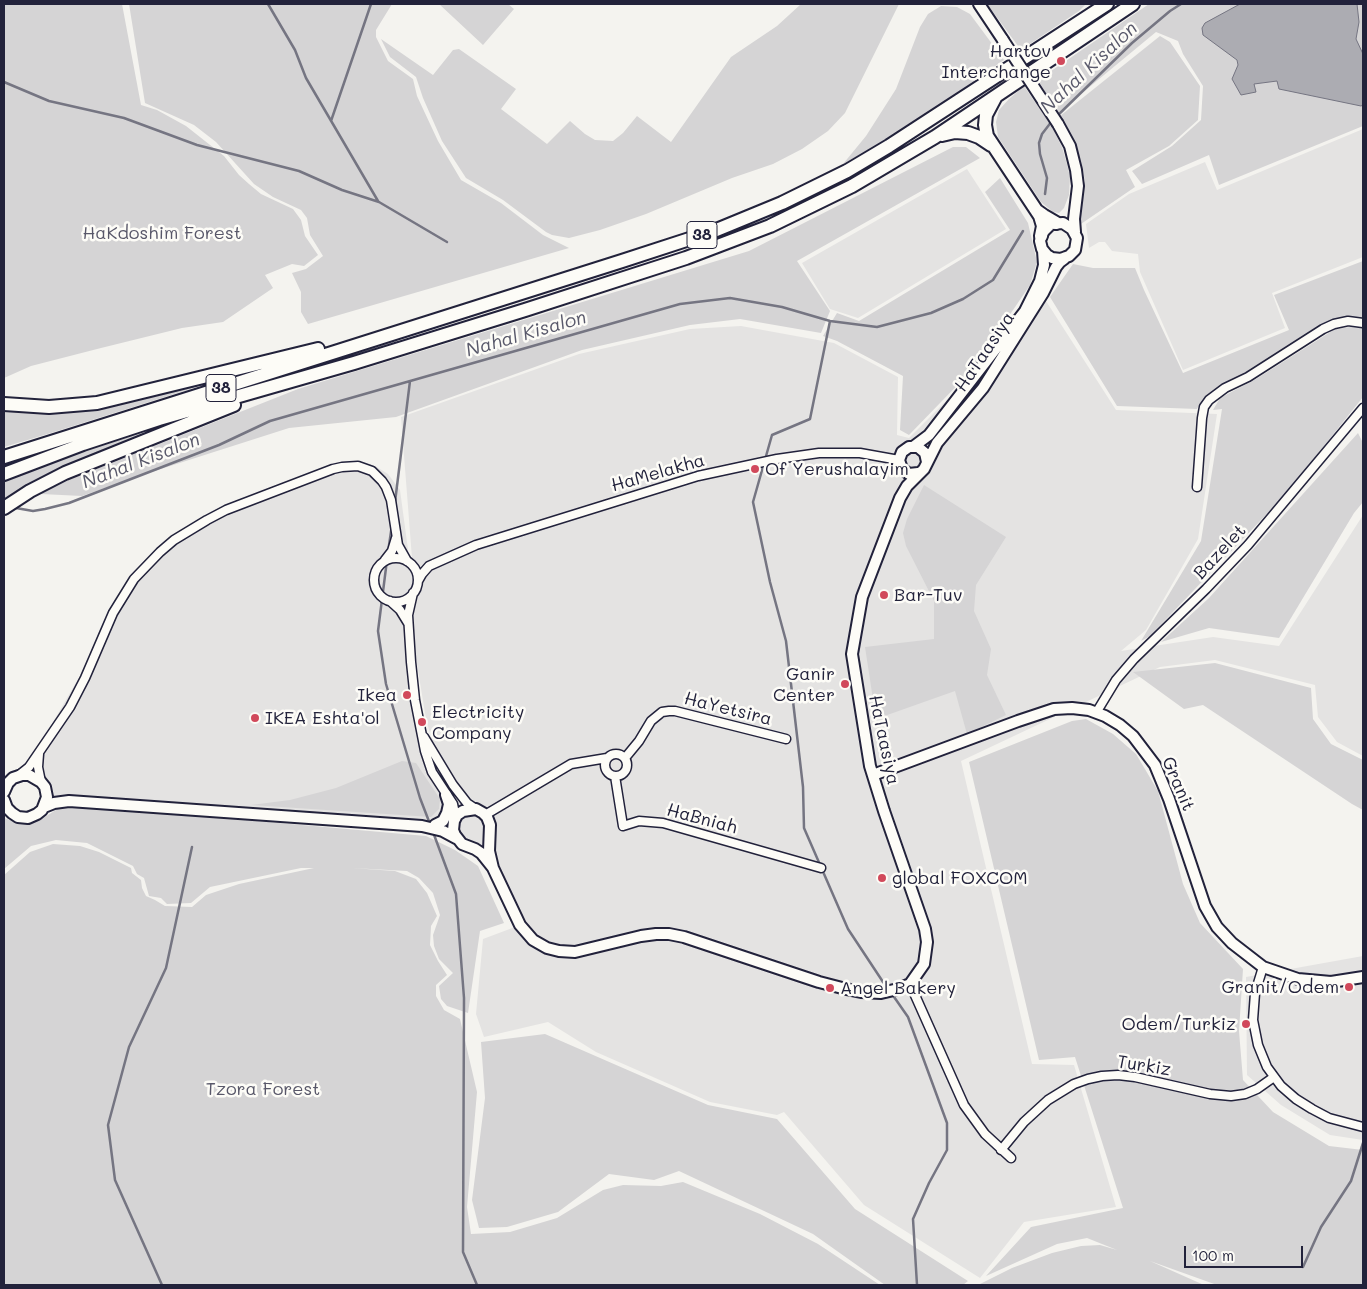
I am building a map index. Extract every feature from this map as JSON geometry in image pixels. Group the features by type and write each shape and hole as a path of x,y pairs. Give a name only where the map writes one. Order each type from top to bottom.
{"highway":[{"path":"1080,22 1097,4"},
{"name":"38","path":"4,456 705,234 782,203 847,171 889,146 1107,4"},
{"name":"38","path":"4,474 102,438 354,364 525,310 711,248 770,226 852,186 935,137 1133,4"},
{"path":"998,95 988,110 985,125 987,136 1036,209 1042,223 1041,236"},
{"path":"935,137 949,133 968,133 985,140 995,150"},
{"path":"1036,209 1044,216 1057,222"},
{"path":"4,404 61,407 110,401 437,320"},
{"path":"4,508 39,486 65,474 298,379"}],"street":[{"path":"980,6 1058,124 1070,146 1075,162 1077,178 1076,203 1074,219 1076,247 1066,257 1055,259 1050,257 1043,251 1040,244 1041,236 1046,227 1068,217 1076,203"},
{"path":"1057,222 1068,225 1075,233"},
{"name":"HaTaasiya","path":"913,447 929,435 1025,311 1040,281 1044,265 1043,251"},
{"name":"HaTaasiya","path":"927,462 937,443 983,388 1040,298 1056,267 1066,257"},
{"path":"1197,487 1202,418 1204,407 1209,400 1225,388 1248,377 1323,329 1334,324 1348,322 1363,323"},
{"name":"Bazelet","path":"1096,712 1109,691 1134,659 1214,581 1252,540 1363,408"},
{"path":"913,447 922,450 927,462 924,469 918,474 909,474 900,464 902,452 913,447"},
{"name":"HaMelakha","path":"408,562 423,565 434,563 495,538 730,468 819,453 860,453 900,464"},
{"name":"HaTaasiya","path":"900,464 900,498"},
{"path":"4,792 8,783 29,768 75,697 88,673 103,634 123,595 134,579 153,558 174,540 226,510 333,469 358,466 372,471 386,487 391,500 400,550 415,570 418,582 409,606 413,682 428,764 454,808 455,818 453,827 456,838"},
{"name":"HaTaasiya","path":"910,984 924,964 927,942 925,929 873,775 852,654 862,597 900,498 907,486 918,474"},
{"path":"396,536 392,550 375,572 374,582 379,595 400,610 409,624"},
{"path":"383,562 395,558 408,562"},
{"name":"HaMelakha","path":"418,582 423,571 434,563"},
{"path":"388,600 402,601 413,594"},
{"name":"Granit","path":"873,775 1054,709 1072,708 1096,712 1120,724 1145,749 1163,781 1199,892 1211,917 1232,943 1263,966 1281,974 1315,982 1339,982 1363,977"},
{"name":"HaYetsira","path":"625,758 639,741 651,721 662,712 668,711 675,711 786,739"},
{"path":"421,730 448,779 465,801 481,812 490,825 489,851 493,868 520,925 533,940 553,950 575,952 640,936 669,934 684,937 846,990 880,993 910,984 964,1105 979,1127 1012,1158"},
{"path":"40,751 38,764 47,797 44,807"},
{"path":"4,800 7,808 21,818 31,817 44,807 54,803 69,801 422,826 445,824 466,810 481,812 570,764 607,758 615,754 625,758 626,769 620,775 609,774 604,765 607,758"},
{"path":"19,775 29,775 43,784 50,792 69,801"},
{"name":"HaBniah","path":"615,776 623,826 639,821 664,822 821,868"},
{"path":"435,825 443,821 447,813 449,804 446,795"},
{"path":"4,813 15,815"},
{"path":"422,826 443,831 456,838 462,844 481,853 493,868"},
{"path":"468,846 482,843 489,834"},
{"path":"1263,966 1255,993 1253,1020 1262,1056 1274,1077 1296,1099 1312,1109 1329,1118 1363,1127"},
{"name":"Turkiz","path":"1002,1150 1024,1122 1048,1100 1074,1084 1088,1079 1102,1076 1127,1076 1210,1094 1231,1096 1245,1094 1257,1089 1274,1077"}],"shaded area":[{"path":"1240,4 1357,4 1359,22 1356,39 1363,54 1363,105 1279,89 1277,81 1254,84 1256,92 1241,95 1232,79 1238,65 1237,60 1203,35 1202,28 1205,23"},
{"path":"1363,129 1363,257 1272,293 1285,328 1183,370 1140,272 1138,254 1112,251 1105,242 1099,242 1089,248 1086,224 1129,194 1205,162 1217,190"},
{"path":"967,169 1006,229 858,318 830,309 802,263"},
{"path":"1046,301 1116,410 1217,414 1198,539 1146,630 1121,651 1213,637 1279,646 1363,515 1363,756 1337,742 1318,717 1315,685 1215,660 1160,667 961,761 1032,1064 1074,1065 1116,1207 1024,1222 980,1278 864,1205 784,1112 777,1115 710,1102 596,1052 548,1022 484,1037 476,1014 483,939 523,924 493,850 491,818 472,802 450,777 471,804 487,816 489,840 482,847 465,848 448,839 424,831 71,804 52,797 42,789 34,771 38,748 85,667 100,629 116,597 157,548 222,506 341,462 358,461 375,466 388,474 400,490 409,557 421,580 411,614 414,664 421,709 429,741 433,747 416,658 413,616 423,577 412,558 401,417 579,354 690,329 741,326 834,343 898,377 897,435 909,438"},
{"path":"1363,956 1363,1140 1330,1135 1281,1105 1247,1075 1246,977"}],"green space":[{"name":"HaKdoshim Forest","path":"4,4 122,4 141,105 157,110 186,126 224,156 239,175 261,194 293,209 301,220 305,236 318,255 304,266 292,264 265,275 273,288 223,322 182,328 101,348 31,366 4,378"},
{"path":"129,4 392,4 376,30 376,37 388,61 413,79 417,96 438,141 461,180 501,203 543,235 569,248 308,324 301,312 301,292 292,273 306,269 323,256 310,235 307,218 301,210 273,197 254,184 216,142 194,125 145,103"},
{"path":"439,4 508,4 514,9 483,45"},
{"path":"801,4 899,4 845,113 828,131 802,149 773,164 732,178 646,214 600,230 569,238 546,232 503,200 466,178 442,141 416,77 390,57 381,39 433,75 453,50 459,49 516,89 501,109 547,144 570,121 595,140 613,141 623,133 637,116 671,142 731,57 777,26"},
{"path":"987,4 1086,4 1079,11 1021,50"},
{"path":"1149,4 1363,4 1363,126 1219,185 1209,155 1142,184 1132,171 1172,146 1201,120 1203,86 1183,54 1178,41 1156,32 1058,113 1038,80"},
{"path":"941,6 957,7 970,14 1004,60 899,133 843,164 866,136 896,89 920,27 928,14"},
{"path":"1160,36 1170,42 1200,86 1198,120 1169,146 1126,170 1135,187 1078,226 1085,181 1081,161 1074,142 1060,116"},
{"path":"1024,86 1052,127 1062,147 1067,164 1070,177 1069,195 1064,208 1059,213 1053,212 1041,202 998,137 996,122 999,110"},
{"path":"953,147 966,147 980,158 797,261 830,311 821,333 740,319 690,325 582,350 396,417 289,428 82,496 41,494 71,479 298,389 749,251"},
{"path":"1000,178 1028,223 1037,262 1030,285 973,369 909,435 900,430 903,376 837,341 823,336 837,313 859,321 1010,230 985,192"},
{"path":"1363,261 1363,319 1343,317 1331,320 1250,372 1225,384 1202,400 1197,409 1117,406 1050,297 1073,264 1093,268 1135,268 1183,373 1289,330 1274,295"},
{"path":"1363,328 1363,397 1284,496 1150,636 1141,641 1201,541 1222,409 1213,410 1220,398 1256,379 1335,329"},
{"path":"244,372 4,447 4,408 27,411"},
{"path":"221,405 4,501 4,479 88,448"},
{"path":"1358,433 1363,443 1363,502 1354,513 1279,638 1209,628 1161,642 1209,598"},
{"path":"924,485 1006,537 976,585 974,611 991,649 987,675 1006,715 967,734 955,691 876,719 865,647 934,639 934,601 906,546 903,533 907,519"},
{"path":"1215,663 1311,688 1313,719 1331,744 1363,760 1363,810 1203,705 1184,709 1133,672"},
{"path":"1086,719 1113,734 1136,754 1158,791 1183,884 1200,923 1243,969 1239,1031 1243,1080 1273,1112 1329,1146 1363,1150 1363,1285 1217,1285 1150,1261 1204,1285 978,1285 1012,1268 1052,1253 1081,1246 1100,1245 1117,1250 1087,1238 1057,1244 986,1276 1031,1227 1123,1208 1075,1057 1039,1060 969,762 1072,721"},
{"path":"402,761 416,763 440,799 439,809 431,817 251,805 290,800 336,788"},
{"name":"Tzora Forest","path":"65,804 426,836 455,850 478,866 504,923 480,931 468,1013 447,1006 441,999 439,986 453,973 439,959 434,946 433,935 440,915 433,893 419,878 407,871 352,868 395,871 416,879 427,893 437,916 431,926 430,945 447,975 436,985 436,996 444,1010 460,1019 477,1092 467,1207 471,1234 510,1232 557,1218 603,1190 623,1185 661,1186 683,1182 760,1214 818,1244 880,1285 4,1285 4,875 30,852 53,844 80,846 99,852 131,868 132,873 141,880 146,896 165,906 192,907 206,895 239,884 314,868 301,868 210,887 191,903 167,904 161,898 149,896 144,878 137,874 133,866 87,843 56,840 31,846 4,869 4,818 16,822 30,823 45,817"},
{"path":"545,1034 708,1105 777,1119 855,1209 968,1281 963,1285 885,1285 813,1234 679,1171 654,1180 609,1174 558,1212 507,1227 479,1228 472,1200 485,1098 481,1042"}],"waterway":[{"path":"268,4 295,50 306,78 378,201"},
{"path":"331,121 371,4"},
{"name":"Nahal Kisalon","path":"1056,117 1132,43 1181,4"},
{"path":"4,82 49,101 124,118 197,145 299,171 342,190 379,202 447,242"},
{"name":"Nahal Kisalon","path":"1045,194 1047,178 1039,143 1042,134 1052,121"},
{"name":"Nahal Kisalon","path":"16,508 33,511 69,503 219,445 270,421 680,304 730,298 782,307 830,321 877,327 931,313 963,299 993,280 1023,231"},
{"path":"830,321 810,419 772,435 753,502 770,582 786,641 803,787 804,828 848,929 887,988"},
{"path":"395,502 410,381"},
{"path":"388,552 392,525"},
{"path":"387,560 378,631 386,684 420,798 430,824"},
{"path":"433,832 456,894 464,998 463,1252 477,1285"},
{"path":"162,1285 115,1180 108,1125 129,1047 166,968 192,847"},
{"path":"892,994 908,1017 947,1123 947,1150 929,1183 913,1219 917,1285"},
{"path":"1303,1267 1321,1227 1351,1181 1363,1143"}],"place":[{"name":"Hartov Interchange","path":"1061,61"},
{"name":"Of Yerushalayim","path":"755,469"},
{"name":"Bar-Tuv","path":"884,595"},
{"name":"Ganir Center","path":"845,684"},
{"name":"Ikea","path":"407,695"},
{"name":"IKEA Eshta'ol","path":"255,718"},
{"name":"Electricity Company","path":"422,722"},
{"name":"global FOXCOM","path":"882,878"},
{"name":"Granit/Odem","path":"1349,987"},
{"name":"Angel Bakery","path":"830,988"},
{"name":"Odem/Turkiz","path":"1246,1024"}]}
